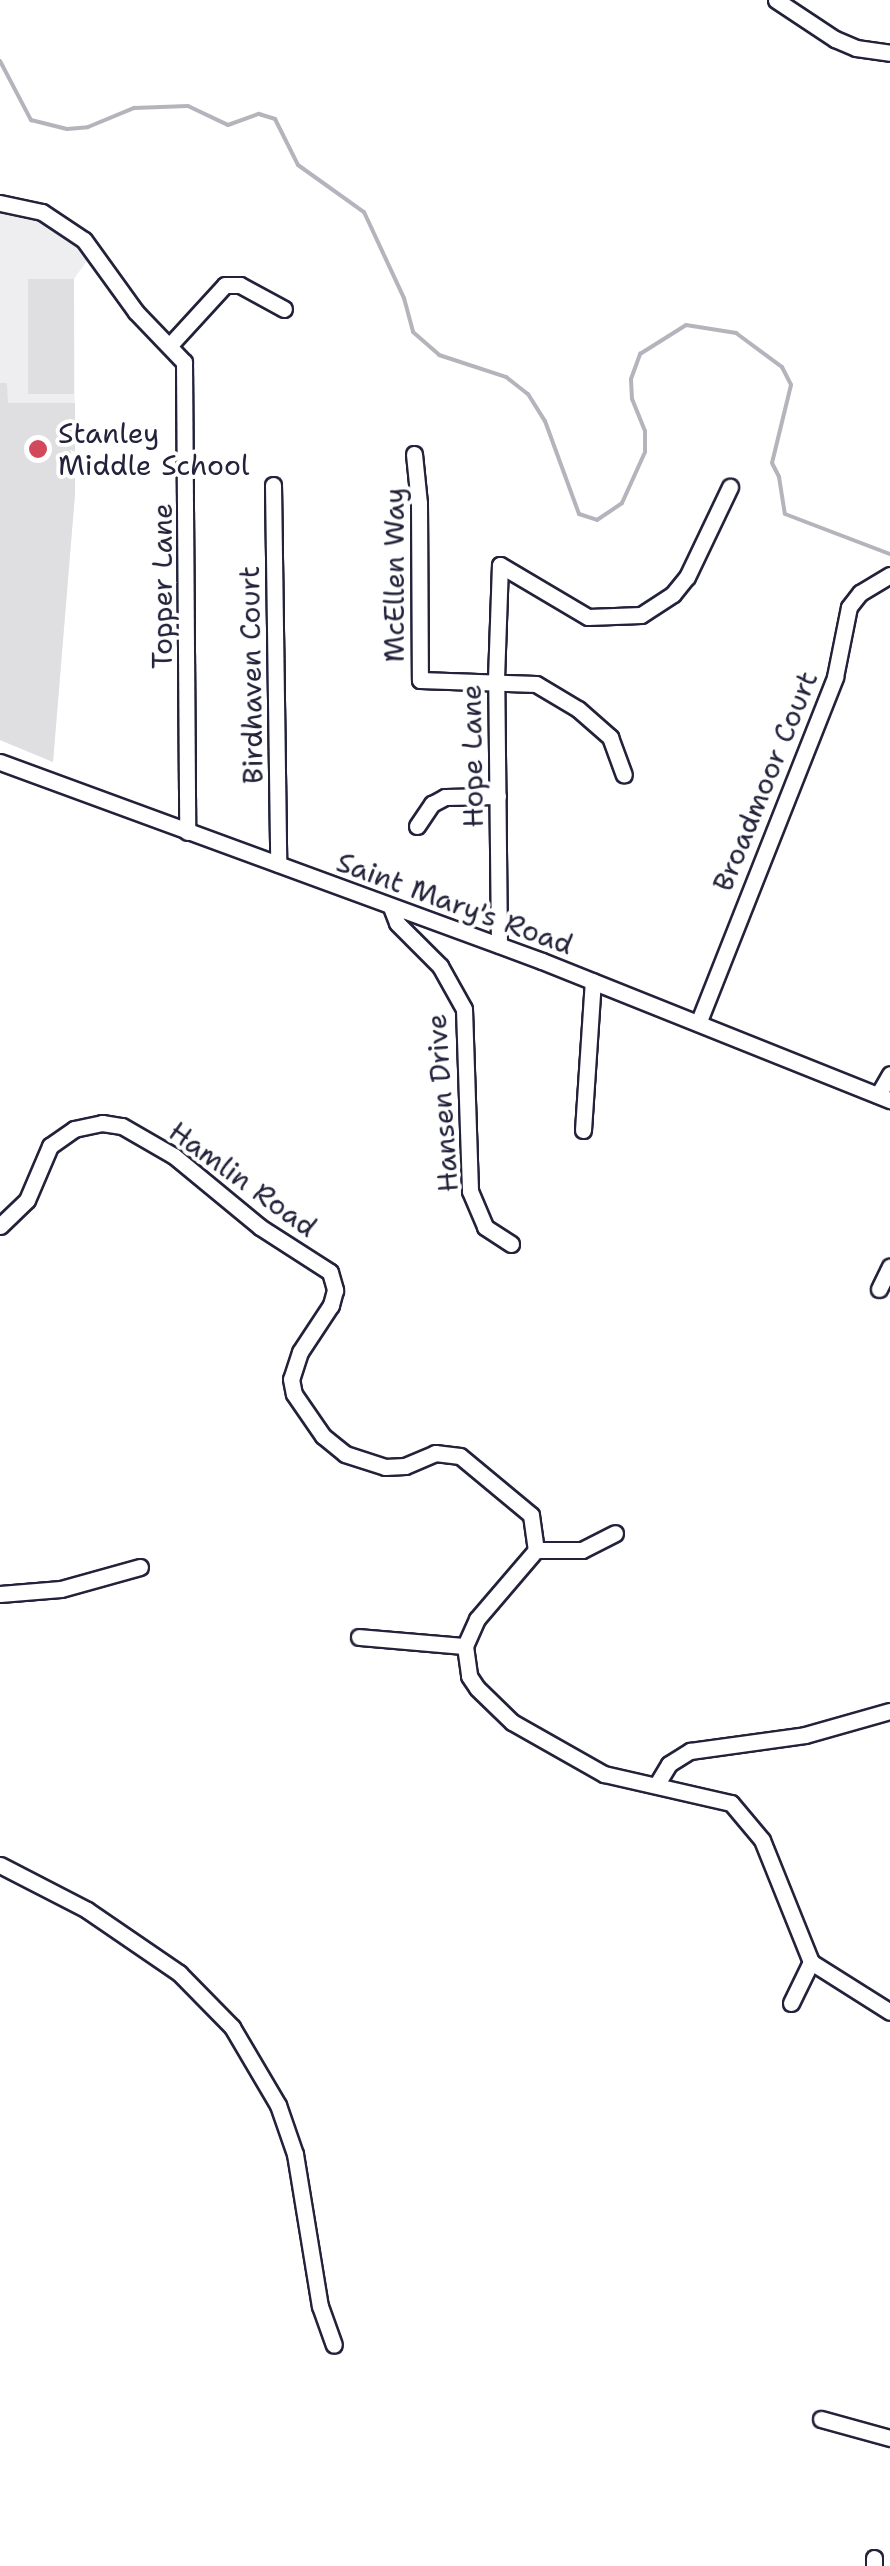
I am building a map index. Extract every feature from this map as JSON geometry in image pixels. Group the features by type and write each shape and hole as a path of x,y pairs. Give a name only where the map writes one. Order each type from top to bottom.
{"street":[{"path":"776,0 834,40 890,53"},
{"path":"0,203 52,216 84,240 136,312 170,345 225,285 240,285 284,309"},
{"name":"Topper Lane","path":"170,345 184,362 186,383 187,832"},
{"name":"McEllen Way","path":"414,454 419,487 420,680 496,680"},
{"name":"Birdhaven Court","path":"273,484 278,864"},
{"name":"Hope Lane","path":"499,945 496,680 500,566 588,617 641,615 674,594 688,577 730,487"},
{"name":"Broadmoor Court","path":"699,1021 835,677 849,607 887,576"},
{"path":"496,680 536,684 578,709 610,736 624,774"},
{"name":"Saint Mary's Road","path":"0,762 699,1021 884,1098"},
{"path":"417,826 432,804 445,797 498,796"},
{"name":"Hansen Drive","path":"391,906 397,923 440,966 464,1009 468,1037 465,1114 470,1192 485,1227 512,1244"},
{"path":"583,1130 593,981"},
{"path":"884,1098 890,1074"},
{"name":"Hamlin Road","path":"0,1226 8,1224 28,1200 50,1146 74,1130 102,1123 122,1126 174,1156 260,1227 330,1272 335,1290 332,1305 300,1352 291,1379 307,1417 344,1454 370,1465 405,1466 435,1453 473,1462 531,1515 536,1550"},
{"path":"880,1289 890,1266"},
{"path":"615,1534 582,1550 536,1550 477,1619 465,1646 469,1676 486,1700 512,1722 604,1774 731,1804 762,1840 811,1962 890,2012"},
{"path":"0,1594 61,1589 140,1567"},
{"path":"359,1637 465,1646"},
{"path":"658,1784 669,1764 690,1751 836,1728 890,1711"},
{"path":"0,1864 88,1910 179,1973 232,2027 278,2104 295,2154 320,2306 334,2345"},
{"path":"791,2004 811,1962"},
{"path":"821,2419 890,2438"}],"shaded area":[{"name":"Stanley Middle School","path":"0,210 52,217 91,255 74,279 75,494 53,762 0,740"},
{"path":"28,279 74,279 74,394 28,394"},
{"name":"Stanley Middle School","path":"0,383 7,383 8,403 75,403 75,494 53,762 0,740"}],"waterway":[{"path":"0,61 31,120 67,129 88,127 134,108 188,106 228,125 259,114 275,119 298,165 364,212 404,298 413,332 439,355 506,377 528,394 545,421 579,514 597,520 622,503 645,452 645,431 632,399 631,379 640,354 686,325 736,333 782,367 791,385 772,463 779,477 785,514 890,554"}],"place":[{"name":"Stanley Middle School","path":"38,449"}]}
